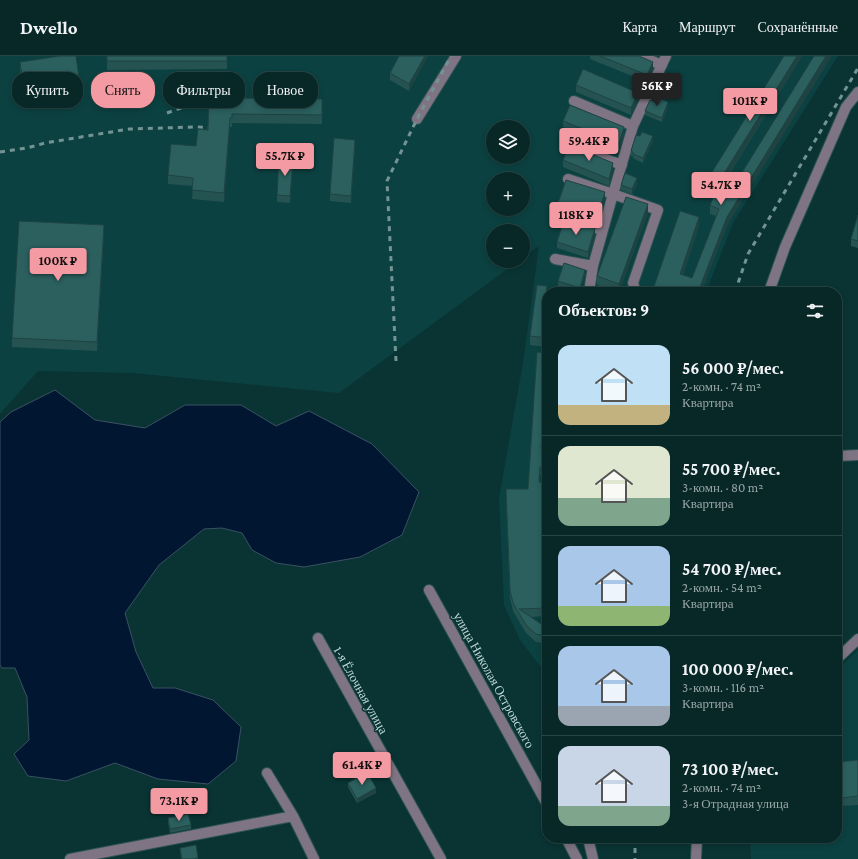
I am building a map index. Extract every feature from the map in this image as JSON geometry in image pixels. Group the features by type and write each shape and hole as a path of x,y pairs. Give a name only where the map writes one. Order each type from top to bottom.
{"street":[{"path":"417,119 456,56"},
{"path":"590,287 593,266 633,126 664,60 640,56"},
{"path":"771,287 785,247 846,107 858,92"},
{"path":"574,101 633,126"},
{"path":"579,149 622,165"},
{"path":"568,179 658,210 633,283 634,287"},
{"path":"559,219 603,230"},
{"path":"555,259 593,266"},
{"path":"842,456 858,455"},
{"name":"улица Николая Островского","path":"429,590 542,795"},
{"name":"1-я Ёлочная улица","path":"318,638 441,859"},
{"path":"842,654 858,639"},
{"path":"267,773 293,816 314,859"},
{"path":"70,859 293,816"},
{"path":"569,843 577,859"},
{"path":"589,843 593,859"},
{"path":"696,843 696,859"}],"shaded area":[{"path":"0,56 838,56 733,223 708,287 542,287 542,669 520,640 504,605 499,498 523,363 539,246 530,252 530,224 486,224 486,268 509,268 339,393 133,373 38,371 0,414"},
{"path":"55,390 95,420 145,428 185,405 241,405 276,426 309,411 372,444 419,492 402,535 360,557 304,567 276,563 252,550 242,533 222,528 204,529 159,565 125,613 136,652 153,688 175,688 213,700 241,727 236,761 208,784 158,779 115,763 66,781 28,776 14,754 29,740 27,697 15,668 2,668 0,665 0,422 11,412"},
{"path":"858,650 858,859 751,859 750,843 842,843 842,665"}],"building":[{"path":"60,56 76,56 78,72 22,72 20,62"},
{"path":"107,56 227,56 227,61 107,61"},
{"path":"399,56 425,56 409,84 390,73"},
{"path":"600,56 639,56 653,62 647,75"},
{"path":"784,56 797,56 713,191 704,185"},
{"path":"814,56 826,56 727,217 700,287 654,287 680,211 699,217 680,274 692,278 719,209 710,205 714,196 725,200"},
{"path":"583,69 638,93 631,108 576,85"},
{"path":"657,97 668,102 662,118 645,111 650,100 655,102"},
{"path":"245,98 253,98 253,108 318,108 318,99 322,99 322,115 232,114 232,118 230,118 224,193 192,190 193,178 168,175 171,144 196,146 198,129 208,130 209,108 245,108"},
{"path":"570,105 624,127 619,144 563,121"},
{"path":"642,132 653,136 643,158 633,154 631,151 636,135 640,136"},
{"path":"334,138 355,140 351,196 330,194"},
{"path":"570,144 613,163 609,179 563,160"},
{"path":"279,158 293,159 290,196 277,195"},
{"path":"625,173 637,178 632,189 621,185"},
{"path":"566,180 605,192 598,215 568,208 569,206 558,203"},
{"path":"626,197 648,204 619,284 597,276"},
{"path":"858,215 858,241 851,239"},
{"path":"564,220 595,228 588,252 557,242"},
{"path":"19,221 104,225 97,342 12,338"},
{"path":"564,263 585,270 580,287 558,281"},
{"path":"537,285 547,286 542,287 542,337 530,336"},
{"path":"537,352 542,352 542,467 540,467 539,482 542,482 542,608 519,609 542,625 542,635 536,634 526,625 513,603 510,590 506,489 528,489"},
{"path":"858,760 858,796 842,798 842,762"},
{"path":"367,772 376,788 357,799 348,783"},
{"path":"188,814 191,825 170,829 168,818"},
{"path":"196,845 198,858 182,859 180,848"}],"railway":[{"path":"396,361 387,181 417,119 451,56"},
{"path":"737,287 748,254 858,68"},
{"path":"167,113 182,108"},
{"path":"0,152 129,129 195,127 220,128"},
{"path":"635,843 635,859"}]}
